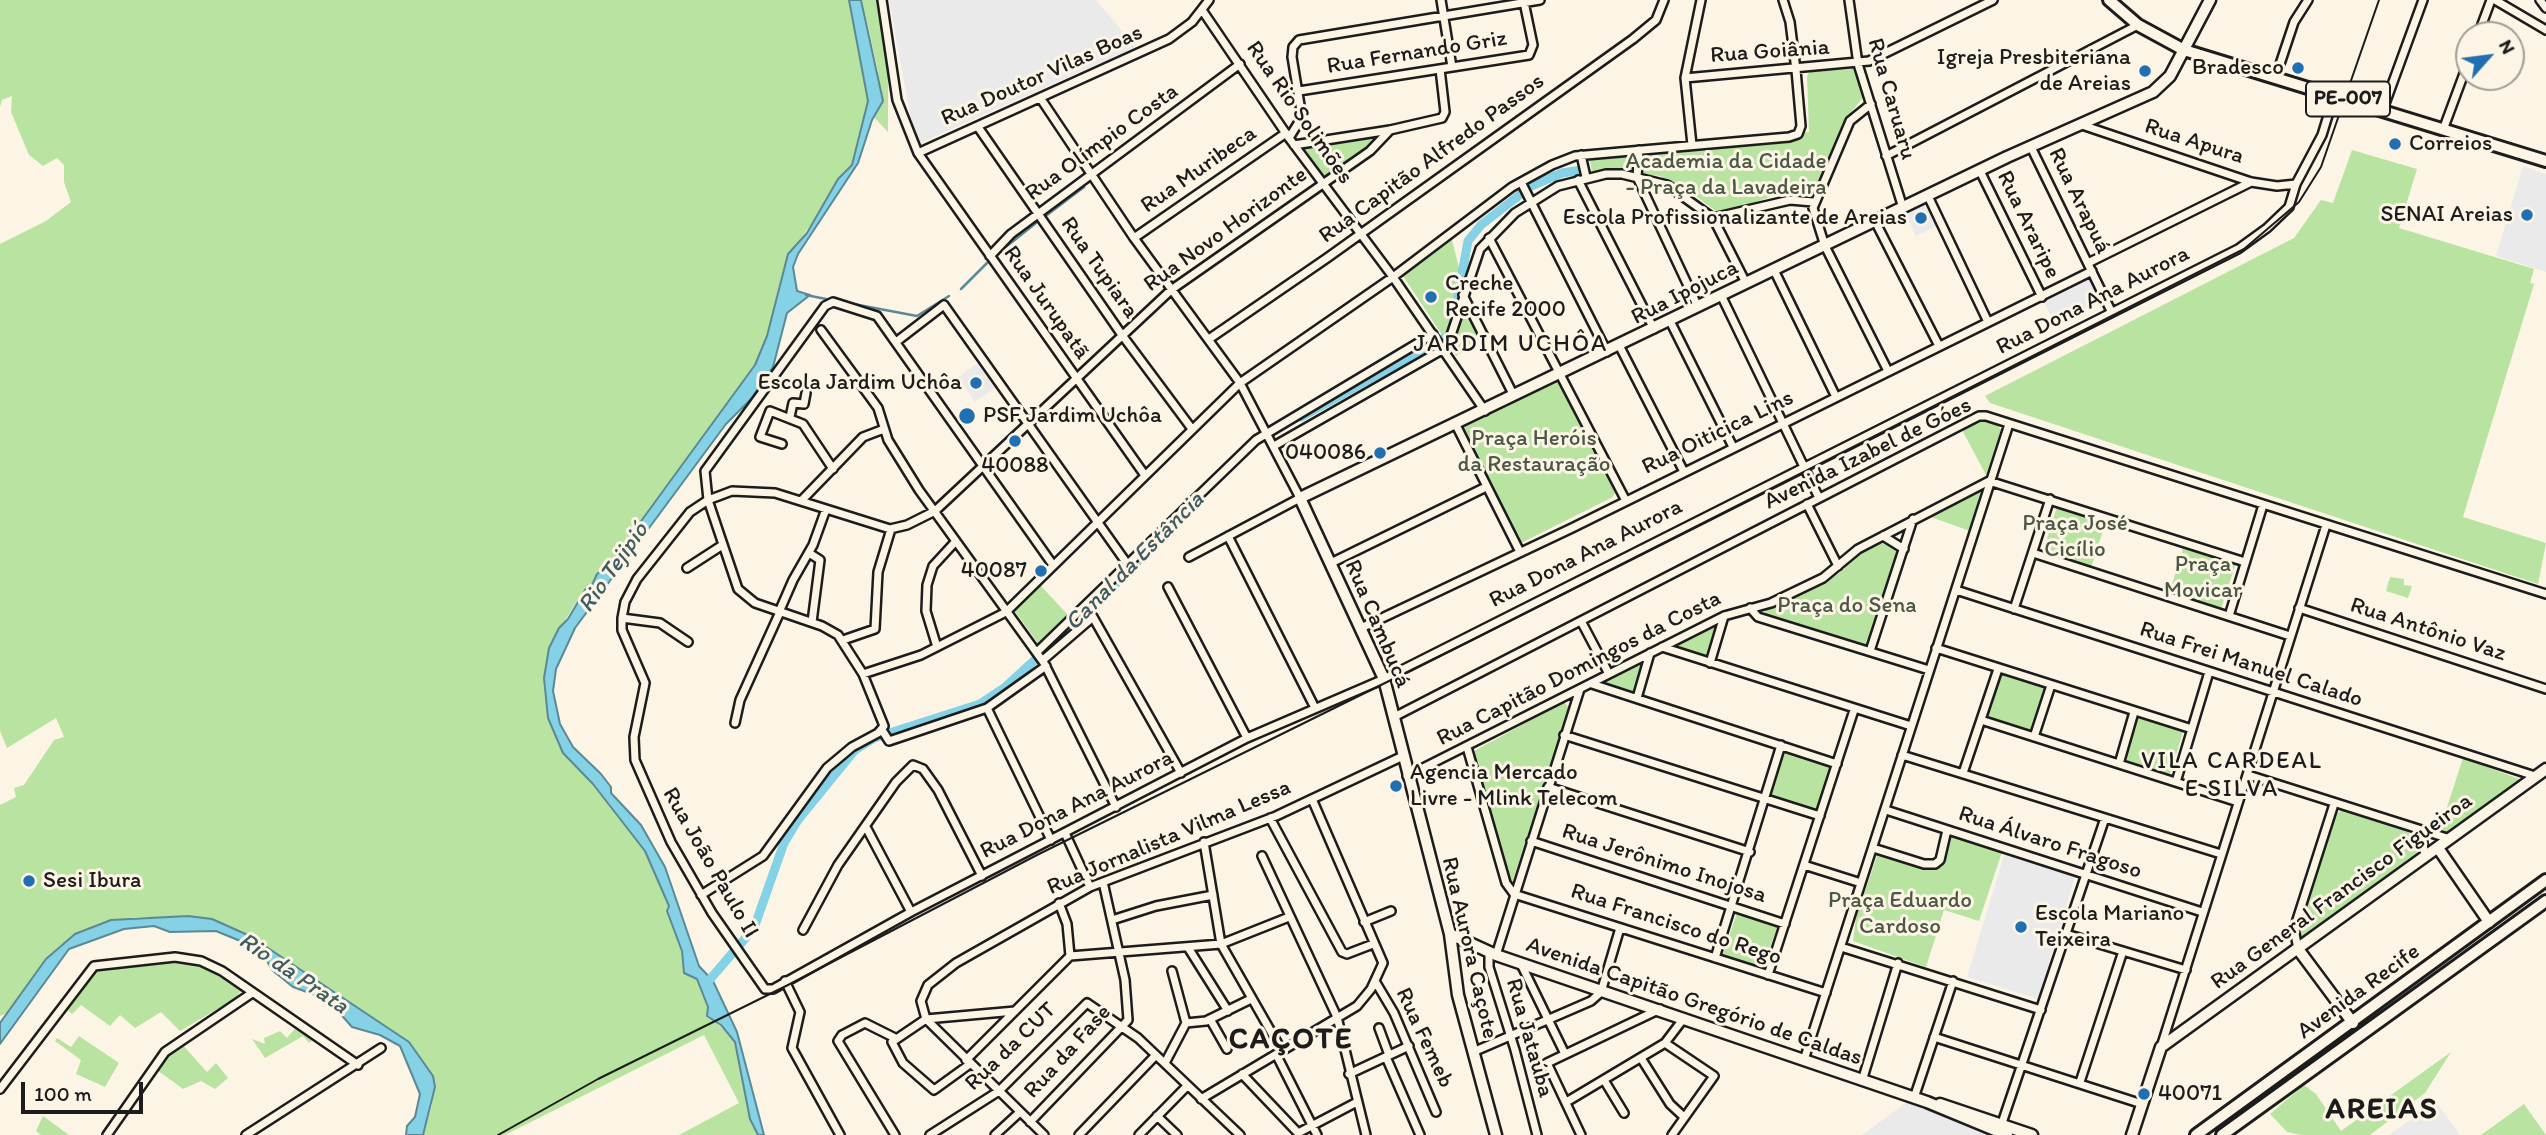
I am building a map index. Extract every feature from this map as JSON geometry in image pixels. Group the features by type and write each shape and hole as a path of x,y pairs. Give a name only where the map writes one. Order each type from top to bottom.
{"main road":[{"name":"PE-007","path":"2109,0 2138,25 2184,50 2382,113 2546,161"},
{"name":"Rua Ipojuca","path":"1300,499 1620,347 1721,295 1980,170 2161,87 2210,0"},
{"name":"Rua Cambucá","path":"1300,499 1384,680 1406,773"},
{"name":"Rua General Francisco Figueiroa","path":"2161,1047 2546,769"},
{"name":"Rua Aurora Caçote","path":"1406,773 1450,934 1454,976 1496,1135"},
{"path":"2438,848 2489,922"},
{"name":"Avenida Recife","path":"2196,1135 2546,880"},
{"name":"Avenida Recife","path":"2222,1135 2546,901"},
{"name":"Avenida Capitão Gregório de Caldas","path":"1450,934 1492,953 1601,992 1660,1009 1914,1098 1944,1104 2002,1132 2032,1135"},
{"path":"2298,949 2353,1023"},
{"path":"2132,1135 2161,1047"}],"street":[{"name":"Rua Jurupatã","path":"882,0 898,100 918,153 1144,474"},
{"name":"Rua Doutor Vilas Boas","path":"918,153 1169,39 1202,10 1209,0"},
{"path":"1441,0 1452,67"},
{"path":"1289,138 1302,117 1292,57 1296,42 1303,38 1540,0"},
{"name":"Rua Capitão Alfredo Passos","path":"1209,339 1640,34 1656,20 1664,0"},
{"path":"1692,145 1685,78 1701,0"},
{"path":"863,674 937,648 1006,612 1144,474 1240,383 1552,164 1581,155 1789,137 1798,134 1801,126 1796,70 1790,22 1783,0"},
{"name":"Rua Caruaru","path":"1849,0 1858,64 1903,208"},
{"name":"Rua Goiânia","path":"1685,78 1858,64 1898,49 1993,0"},
{"path":"2275,79 2288,34 2308,0"},
{"path":"2382,113 2423,0"},
{"path":"2484,21 2493,0 2546,30"},
{"path":"2540,0 2546,8"},
{"name":"Rua Fernando Griz","path":"1299,91 1525,56 1532,52 1524,2"},
{"name":"Rua Rio Solimões","path":"1202,10 1289,138 1394,276 1485,411"},
{"path":"1886,156 2138,25"},
{"name":"Rua Olímpio Costa","path":"990,256 1011,234 1240,65"},
{"path":"1289,138 1390,130 1442,118 1445,112 1440,69"},
{"path":"2443,131 2458,91"},
{"name":"Rua Dona Ana Aurora","path":"785,981 911,912 1247,738 1384,680 1803,466 1909,417 2111,311 2216,261 2252,240 2289,207 2296,184 2322,135 2334,96"},
{"path":"1041,99 1134,238 1240,383 1274,444 1300,499"},
{"path":"1871,104 1850,121 1814,202 1814,215 1825,246 1888,371"},
{"name":"Rua Apura","path":"2082,125 2251,182 2277,186 2296,184"},
{"name":"Rua Tupiara","path":"978,127 1122,335 1192,429"},
{"name":"Rua Novo Horizonte","path":"935,511 1171,290 1370,151 1390,130"},
{"name":"Rua Muribeca","path":"1134,238 1289,138"},
{"name":"Rua Arapuá","path":"2031,146 2111,311"},
{"path":"1639,150 1637,177 1698,307"},
{"path":"1581,155 1582,179 1654,329"},
{"name":"Rua Araripe","path":"1980,170 2042,297"},
{"path":"1274,444 1442,348 1452,336 1473,264 1489,238 1532,200 1558,186 1606,174 1637,177 1667,185 1713,218 1746,283"},
{"path":"2088,263 2251,182"},
{"path":"1522,183 1607,353"},
{"path":"1928,196 1988,322"},
{"path":"1713,218 1790,200 1814,202"},
{"path":"1875,221 1939,346"},
{"path":"1489,238 1626,501"},
{"path":"1774,270 1836,397"},
{"name":"Rua Oiticica Lins","path":"1361,628 1626,501 2092,271"},
{"path":"1463,295 1514,397"},
{"path":"1721,295 1819,498"},
{"path":"884,731 863,674 843,640 832,630 755,603 742,594 733,580 708,500 705,471 825,306 833,302 871,312 896,342 934,400 985,466 1053,565"},
{"path":"896,342 944,305 1128,565"},
{"path":"1670,321 1733,447"},
{"path":"821,330 878,408 888,440 935,511 1042,659 1116,807"},
{"path":"1042,659 1128,565 1241,452 1267,432 1434,336"},
{"path":"1620,347 1684,472"},
{"path":"790,417 793,404 804,404 806,393"},
{"path":"782,444 760,438 769,411 790,417 804,425 833,469"},
{"name":"Avenida Izabel de Góes","path":"1394,717 1979,416 2546,594"},
{"path":"1804,1060 1989,481 2010,424"},
{"path":"1456,425 1520,552"},
{"path":"802,500 863,438 884,429"},
{"path":"1989,481 2245,562"},
{"name":"Rua Capitão Domingos da Costa","path":"1406,773 1467,747 1724,616 1771,603 1823,578 1858,549 1989,481"},
{"path":"1331,563 1486,487"},
{"path":"688,642 660,623 622,618 625,602 637,579 686,517 708,500 746,489 802,500 891,528 907,525 935,511"},
{"name":"Rua Ipojuca","path":"1189,557 1300,499"},
{"path":"2014,609 2050,499"},
{"path":"1807,504 1838,566"},
{"path":"2229,616 2263,505"},
{"path":"735,723 740,700 789,586 809,553 826,509"},
{"path":"1870,651 1914,519"},
{"path":"2161,1047 2248,775 2271,691 2326,525"},
{"path":"843,640 875,629 878,572 891,528"},
{"path":"1228,536 1315,708"},
{"path":"1882,536 1904,549"},
{"path":"937,648 926,611 927,585 933,566 956,541"},
{"path":"687,568 721,546"},
{"path":"809,553 820,559 811,622"},
{"path":"2034,553 2290,636"},
{"path":"1168,587 1247,738"},
{"name":"Rua Frei Manuel Calado","path":"1955,590 2535,776"},
{"path":"1751,608 1758,617 1929,670"},
{"name":"Rua Antônio Vaz","path":"2299,608 2546,689"},
{"path":"1710,663 1724,616"},
{"path":"701,895 763,856 828,768 852,747 884,731 987,708 1093,617 1181,773"},
{"name":"Rua João Paulo II","path":"622,618 622,630 645,683 634,737 635,760 651,801 701,895 747,965 765,989 773,989 785,981"},
{"path":"1581,621 1609,674"},
{"path":"1662,647 1911,726"},
{"path":"1936,648 2192,729"},
{"path":"1637,698 1650,653"},
{"path":"1963,773 1998,669"},
{"path":"2176,782 2209,672"},
{"path":"1592,684 1837,764"},
{"path":"2034,737 2051,685"},
{"path":"1492,953 1514,894 1580,689"},
{"path":"987,708 1051,840"},
{"path":"1768,975 1854,710"},
{"path":"2119,764 2134,712"},
{"path":"1981,720 2238,802"},
{"path":"1564,735 1820,816"},
{"path":"1715,958 1781,745"},
{"path":"1467,747 1503,875 1514,894"},
{"path":"1902,755 2221,854"},
{"name":"Rua Jornalista Vilma Lessa","path":"926,1019 921,1001 924,992 956,963 1059,903 1090,887 1270,818 1403,756"},
{"path":"803,930 838,865 910,768 918,765 939,790 982,876"},
{"path":"2248,775 2450,839"},
{"path":"1548,787 1750,852"},
{"path":"1201,1098 1364,999 1376,981 1383,963 1312,799"},
{"path":"2298,949 2294,929 2334,804"},
{"name":"Rua Álvaro Fragoso","path":"1886,810 2202,912"},
{"path":"1270,818 1342,952 1347,954 1373,944"},
{"path":"2002,1132 2105,818"},
{"path":"866,827 911,912"},
{"path":"1873,848 1935,864 1940,860 1947,830"},
{"path":"2421,831 2425,856"},
{"path":"1065,832 1090,887"},
{"name":"Rua Jerônimo Inojosa","path":"1531,841 1785,924"},
{"path":"1204,842 1221,944 1279,1052 1315,1131"},
{"path":"1262,856 1337,1017 1366,1135"},
{"path":"1804,865 1861,883"},
{"name":"Rua da Fase","path":"1030,1122 1123,1026 1129,1009 1120,953 1103,882"},
{"name":"Rua Francisco do Rego","path":"1514,894 1826,993"},
{"path":"1112,920 1156,906 1213,895"},
{"path":"1059,903 1067,924 1070,956"},
{"path":"1364,922 1391,911"},
{"path":"1016,1011 926,1019 895,1038 893,1049 903,1063 931,1089 937,1090 968,1062 1016,1011 1057,965 1070,956 1189,949 1221,944 1289,917"},
{"path":"1473,1052 1591,1001 1601,992 1619,928"},
{"path":"2066,934 2186,970"},
{"path":"1841,947 2041,1010"},
{"path":"1189,949 1228,1011"},
{"path":"2080,1082 2123,951"},
{"name":"Rua Jataúba","path":"1492,953 1489,967 1511,1035 1537,1135"},
{"path":"0,1088 88,971 99,964 190,958 222,971 358,1065"},
{"path":"1863,1081 1898,963"},
{"path":"1521,964 1565,1054"},
{"path":"1165,1063 1186,1024 1172,971"},
{"path":"785,981 800,1012 792,1048 840,1135"},
{"name":"Rua Femeb","path":"1376,981 1409,1046 1436,1112"},
{"path":"1914,1098 1953,981"},
{"path":"107,1135 165,1052 252,993"},
{"path":"1186,1024 1210,1019 1251,999"},
{"name":"Rua da CUT","path":"930,1135 999,1091 1081,1007 1091,1004 1123,1026"},
{"path":"1581,1135 1568,1101 1548,1067 1550,1061 1660,1009"},
{"path":"1568,1101 1665,1043 1684,1018"},
{"path":"926,1019 1044,1135"},
{"path":"1210,1019 1227,1049"},
{"path":"895,1038 865,1023 842,1035 838,1041 895,1135"},
{"path":"2353,1023 2360,1031 2367,1031"},
{"path":"1123,1026 1240,1135"},
{"path":"1379,1028 1387,1056 1420,1135"},
{"path":"1934,1037 2142,1104"},
{"path":"1665,1043 1712,1073 1711,1083 1672,1135"},
{"path":"1349,1074 1409,1046"},
{"path":"246,1135 381,1048"},
{"path":"1079,1135 1156,1055"},
{"path":"1641,1058 1664,1096 1684,1118"},
{"path":"1242,1074 1294,1130 1302,1134 1315,1131 1357,1102"},
{"path":"1604,1080 1624,1113"},
{"path":"1139,1135 1186,1086"},
{"path":"995,1135 1020,1112"},
{"path":"1157,1116 1177,1135"}],"shaded area":[{"path":"889,0 1096,0 1136,47 920,143 913,130"},
{"name":"SENAI Areias","path":"2523,166 2546,174 2546,272 2496,256"},
{"name":"Escola Profissionalizante de Areias","path":"1923,202 1937,226 1916,236 1904,211"},
{"path":"2089,278 2101,302 2055,325 2043,300"},
{"name":"Escola Jardim Uchôa","path":"978,363 995,388 975,402 958,377"},
{"name":"Escola Mariano Teixeira","path":"2004,855 2075,877 2038,999 1967,977"},
{"path":"1907,1102 1923,1107 1993,1135 1862,1135"},
{"path":"2436,1102 2460,1135 2389,1135"}],"green space":[{"path":"0,0 849,0 868,101 852,165 838,179 823,208 796,245 762,352 755,365 608,565 575,604 549,648 544,678 548,718 563,753 593,784 645,851 669,906 667,911 682,951 684,973 697,979 713,1019 735,1042 750,1119 758,1135 679,1135 739,1103 704,1035 505,1135 423,1135 432,1105 433,1076 409,1042 250,936 212,919 134,917 96,927 59,946 7,1013 0,1016 0,805 16,797 14,788 24,785 54,740 64,737 56,718 7,748 0,731 0,244 46,221 71,202 64,182 64,165 57,158 43,166 29,155 11,112 12,96 2,100 0,107"},
{"path":"862,0 876,0 888,72 888,132 872,115 878,71"},
{"name":"Academia da Cidade - Praça da Lavadeira","path":"1855,69 1866,94 1847,117 1818,187 1812,193 1807,193 1803,186 1720,214 1693,194 1660,176 1645,174 1593,180 1589,152 1809,132 1807,76 1810,71"},
{"path":"1376,135 1378,139 1326,175 1321,174 1302,150 1305,146"},
{"path":"2352,150 2417,169 2399,228 2534,269 2530,283 2534,284 2463,517 2546,543 2538,584 1990,403 1985,396 2294,238 2321,200 2333,203"},
{"path":"1452,240 1478,343 1456,356 1403,276"},
{"name":"Praça Heróis da Restauração","path":"1558,379 1615,492 1613,497 1521,543 1515,541 1461,427"},
{"path":"1977,420 1997,424 2001,430 1986,475 1961,428"},
{"path":"1981,489 1970,531 1928,516"},
{"name":"Praça José Cicílio","path":"2057,506 2106,521 2091,568 2043,553"},
{"name":"Praça do Sena","path":"1888,541 1900,550 1869,648 1763,613 1771,605 1838,574 1845,568 1843,561"},
{"name":"Praça Movicar","path":"2184,545 2236,563 2221,609 2169,594"},
{"path":"2390,577 2404,579 2404,585 2412,586 2408,598 2386,591"},
{"path":"1040,585 1070,617 1040,646 1014,610"},
{"path":"1721,620 1709,660 1675,648 1676,644"},
{"path":"1644,662 1634,694 1604,683 1606,681"},
{"path":"2000,671 2046,687 2030,733 1984,717"},
{"path":"1564,702 1569,708 1510,889 1474,751"},
{"path":"2136,716 2183,732 2169,777 2122,761"},
{"path":"1783,748 1833,765 1819,809 1770,796"},
{"path":"2463,758 2522,780 2448,836 2439,832"},
{"path":"2342,810 2408,832 2416,842 2418,856 2301,942 2295,933 2333,816"},
{"name":"Praça Eduardo Cardoso","path":"1951,836 2002,852 1979,921 1944,910 1926,967 1853,941 1856,918 1878,853 1934,869 1941,865"},
{"path":"1737,913 1777,927 1763,968 1723,954"},
{"path":"182,959 221,972 242,990 234,999 180,1031 161,1012 135,1028 120,1015 110,1026 81,1005 72,1014 65,1008 100,966"},
{"path":"298,1025 316,1038 309,1043 303,1036 265,1058 252,1039 265,1044 264,1038 280,1031 287,1038"},
{"path":"79,1036 119,1063 105,1087 76,1074 81,1060 55,1041 57,1038 71,1047"},
{"path":"181,1043 207,1072 216,1063 228,1078 215,1089 201,1081 183,1089 154,1068"},
{"path":"2451,1052 2425,1093 2370,1135 2301,1135 2287,1132 2270,1114 2304,1085 2316,1094 2341,1131"},
{"path":"2524,1104 2546,1135 2481,1135"},
{"path":"43,1116 69,1135 41,1135 36,1131"}],"water":[{"name":"Rio Tejipió","path":"849,0 861,0 883,101 872,120 858,163 798,254 793,267 797,291 810,295 787,313 773,367 752,398 726,424 575,628 556,669 553,691 560,724 573,747 601,774 611,787 611,793 641,825 665,867 699,966 713,981 737,1032 764,1135 758,1135 750,1119 735,1042 721,1025 707,1016 708,1007 697,979 684,973 682,951 667,911 669,906 645,851 593,784 563,753 548,718 544,678 549,648 559,628 568,619 588,585 592,585 597,574 609,565 755,365 767,336 788,254 807,233 838,179 852,165 868,101"},
{"name":"Rio da Prata","path":"188,916 212,919 250,936 409,1042 433,1076 435,1087 423,1135 406,1135 407,1126 415,1117 420,1094 400,1046 380,1035 352,1027 336,1009 318,996 293,987 272,970 266,959 250,945 216,931 170,932 154,926 124,929 69,949 0,1044 0,1023 46,959 75,934 111,920"}],"waterway":[{"name":"Canal da Estância","path":"1301,417 1451,334 1468,241 1481,225 1531,186 1562,173 1582,170"},
{"path":"1047,215 1084,187"},
{"path":"997,254 1036,223"},
{"path":"961,289 990,260"},
{"path":"806,295 831,300"},
{"path":"848,303 917,316 949,296"},
{"name":"Canal da Estância","path":"706,984 754,928 784,843 798,820 855,750 874,738 980,704 1004,688 1094,606 1171,527"}],"tram line":[{"path":"498,1135 598,1079 788,985 1037,855 1470,641 2244,249 2299,202 2321,167 2379,0"}],"place":[{"name":"Bradesco","path":"2298,68"},
{"name":"Igreja Presbiteriana de Areias","path":"2145,71"},
{"name":"Correios","path":"2395,144"},
{"name":"SENAI Areias","path":"2527,215"},
{"name":"Escola Profissionalizante de Areias","path":"1921,218"},
{"name":"Creche Recife 2000","path":"1431,297"},
{"name":"Escola Jardim Uchôa","path":"976,383"},
{"name":"PSF Jardim Uchôa","path":"967,416"},
{"name":"40088","path":"1015,441"},
{"name":"040086","path":"1380,453"},
{"name":"40087","path":"1041,571"},
{"name":"Agencia Mercado Livre - Mlink Telecom","path":"1396,786"},
{"name":"Sesi Ibura","path":"29,881"},
{"name":"Escola Mariano Teixeira","path":"2021,927"},
{"name":"40071","path":"2144,1094"}],"district":[{"name":"JARDIM UCHÔA","path":"1511,345"},
{"name":"VILA CARDEAL E SILVA","path":"2232,776"},
{"name":"CAÇOTE","path":"1291,1040"},
{"name":"AREIAS","path":"2382,1110"}]}
